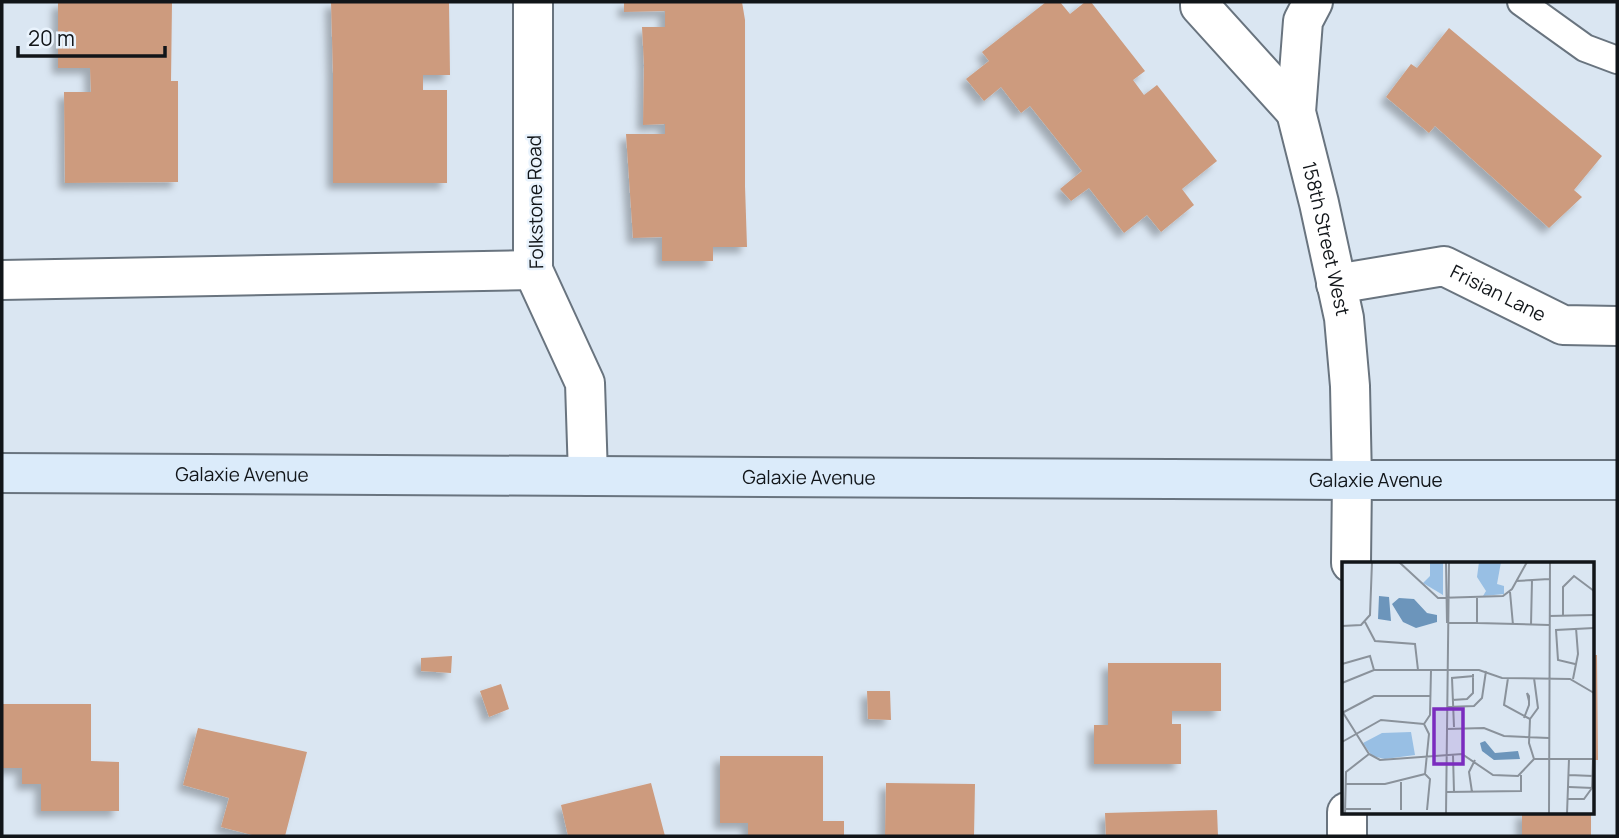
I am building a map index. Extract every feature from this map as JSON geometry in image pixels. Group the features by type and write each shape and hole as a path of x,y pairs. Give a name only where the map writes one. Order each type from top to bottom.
{"street":[{"name":"Folkstone Road","path":"533,2 533,270 585,383 588,476"},
{"path":"1200,2 1200,6 1296,112"},
{"name":"158th Street West","path":"1313,2 1303,21 1296,112 1344,318 1350,386 1350,562"},
{"name":"Frisian Lane","path":"1336,284 1444,266 1563,325 1617,326"},
{"path":"2,280 533,270"},
{"name":"Galaxie Avenue","path":"2,473 1617,480"},
{"path":"1347,814 1347,836"}],"lane":[{"path":"1521,2 1585,48 1617,60"}],"building":[{"path":"58,2 172,2 171,81 178,81 178,182 65,183 64,92 91,92 90,68 58,68"},
{"path":"331,2 449,2 450,75 423,75 423,90 447,90 447,183 333,183"},
{"path":"624,2 742,2 745,20 747,247 713,247 713,261 662,261 662,237 633,238 626,134 665,134 665,124 643,125 642,27 665,27 665,11 624,12"},
{"path":"1046,2 1060,2 1070,14 1085,2 1091,2 1145,71 1133,80 1144,95 1157,85 1217,161 1182,189 1194,205 1161,232 1147,215 1124,233 1089,188 1071,201 1060,189 1082,171 1030,106 1021,113 1001,87 984,101 966,79 989,61 982,52"},
{"path":"1449,28 1602,156 1574,190 1582,197 1549,228 1435,126 1429,133 1386,97 1411,64 1417,68"},
{"path":"1594,655 1597,655 1598,760 1594,760"},
{"path":"452,656 451,673 421,671 421,658"},
{"path":"1108,663 1221,663 1221,711 1172,711 1172,724 1181,724 1181,764 1094,764 1094,725 1108,725"},
{"path":"501,684 509,709 489,717 480,691"},
{"path":"867,691 890,691 891,720 868,719"},
{"path":"2,704 91,704 91,761 119,762 119,811 41,811 41,784 22,784 22,768 2,768"},
{"path":"198,728 307,752 285,836 256,836 221,827 229,798 183,785"},
{"path":"720,756 823,756 823,821 844,821 844,836 748,836 748,823 720,823"},
{"path":"651,783 665,836 568,836 561,805"},
{"path":"886,783 975,784 974,836 885,836"},
{"path":"1217,810 1218,836 1106,836 1105,813"},
{"path":"1522,814 1591,814 1591,836 1522,836"}]}
